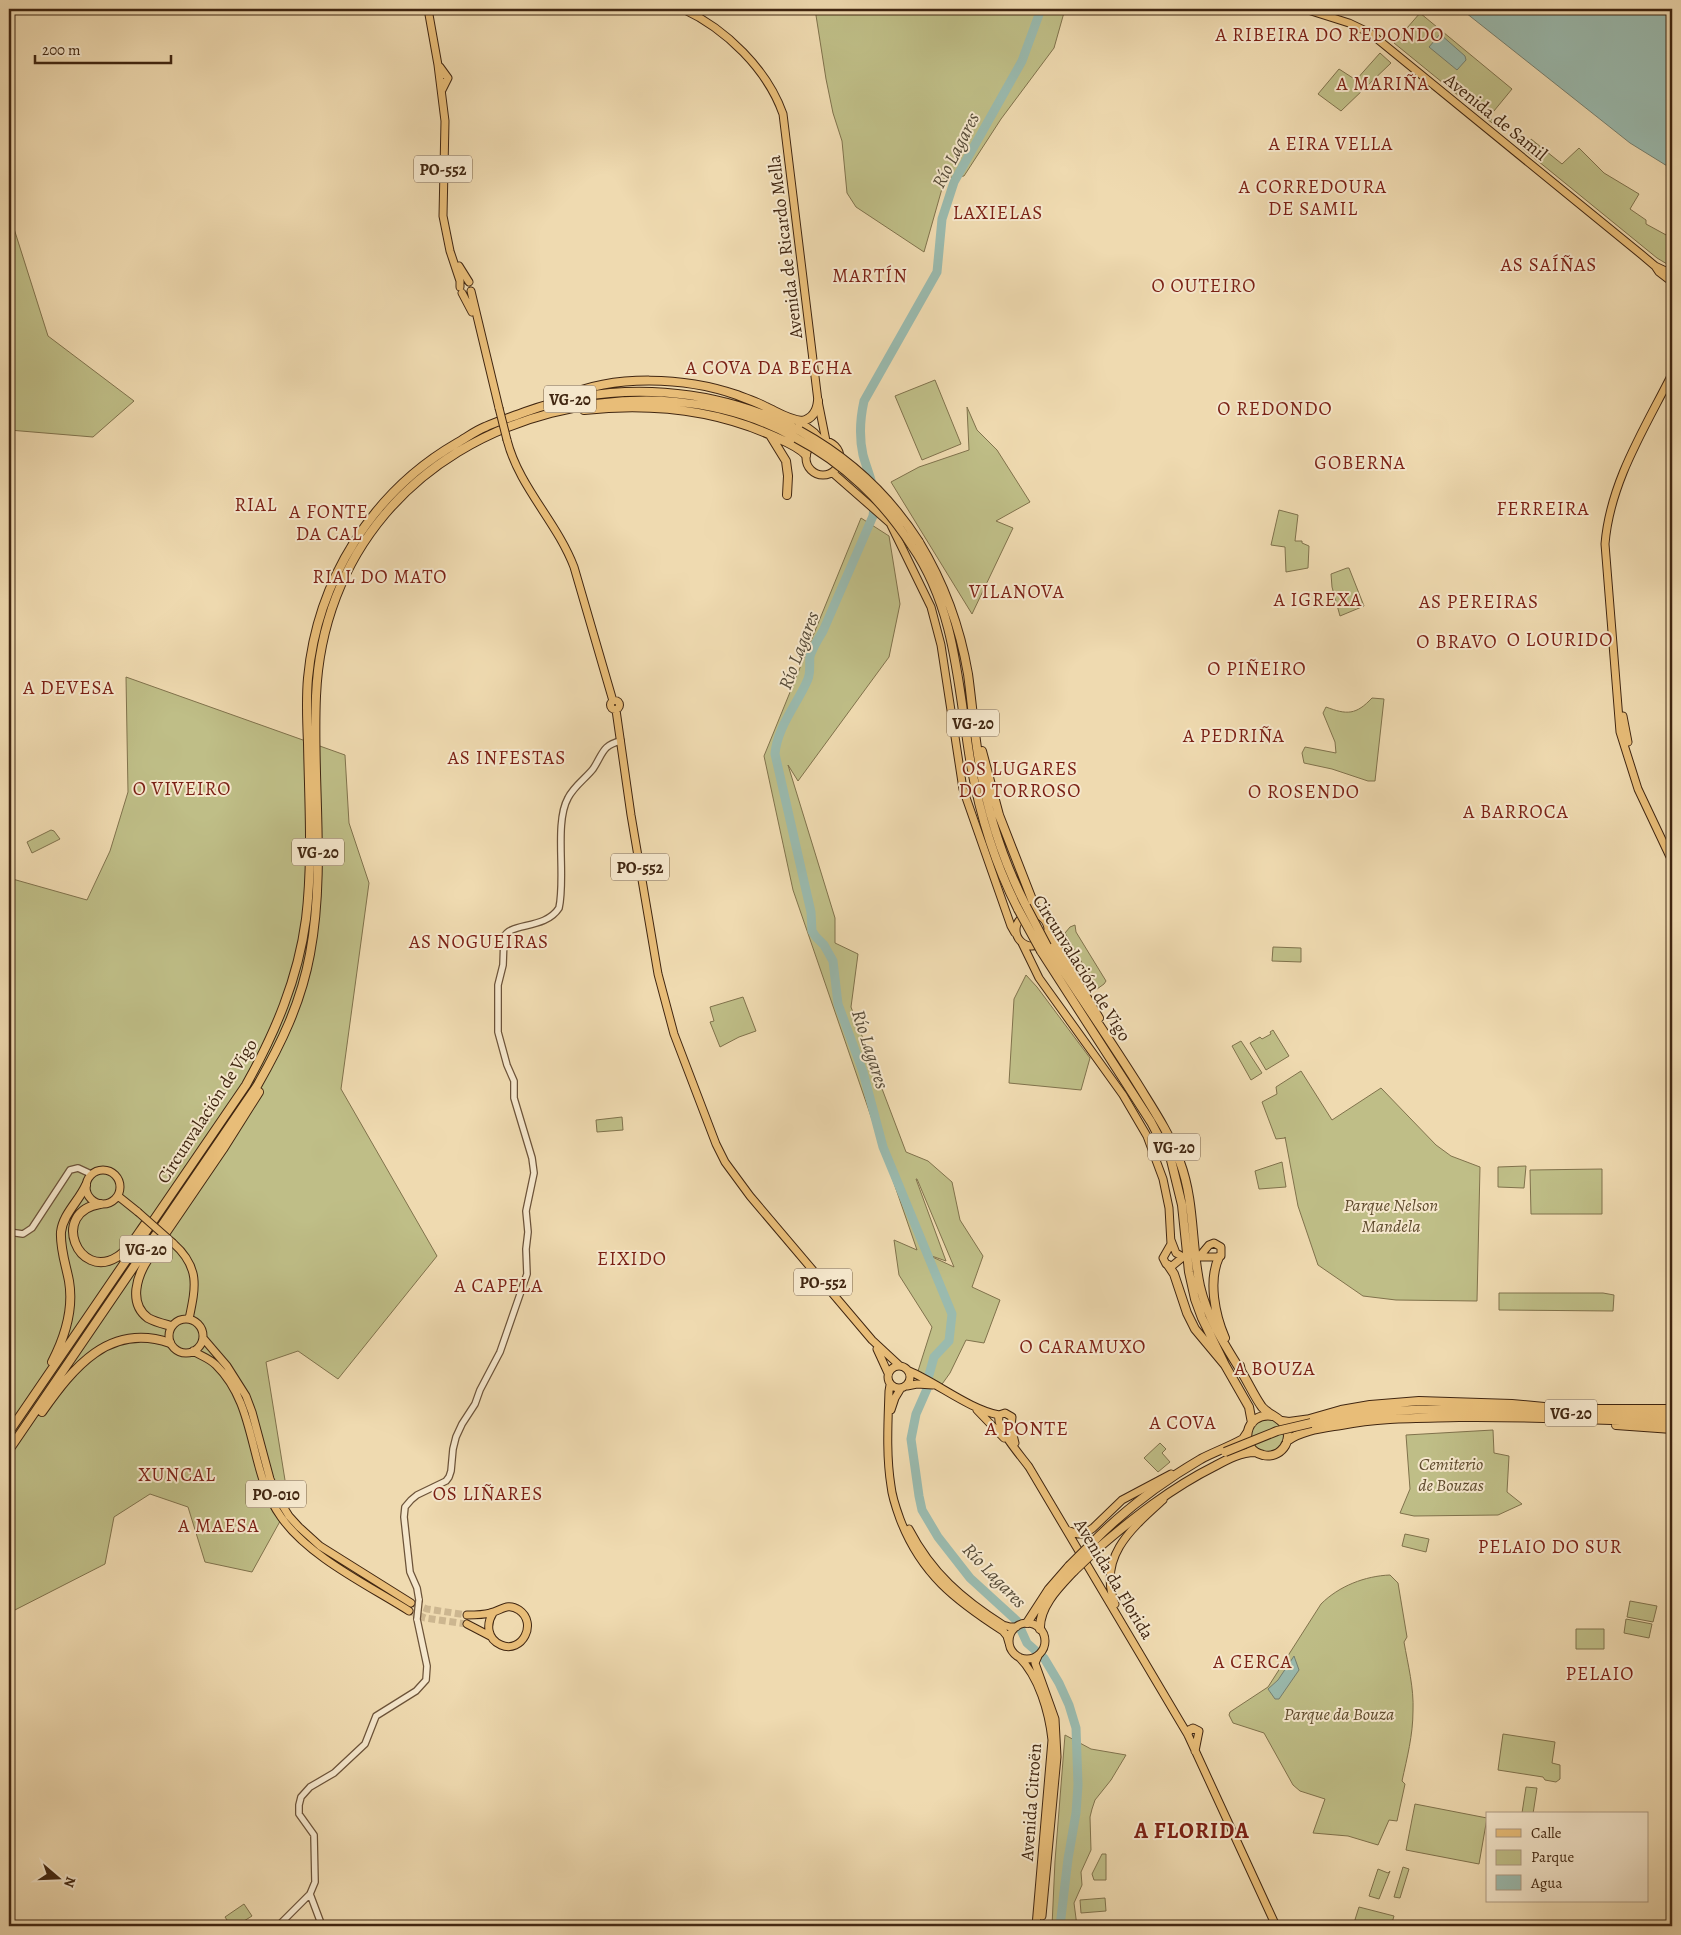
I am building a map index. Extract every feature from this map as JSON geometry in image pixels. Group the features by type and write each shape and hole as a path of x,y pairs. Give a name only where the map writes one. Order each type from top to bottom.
{"highway":[{"path":"550,403 580,390 609,382 654,381 692,385 735,395 797,421 824,441"},
{"name":"Circunvalación de Vigo","path":"9,1432 246,1084 274,1033 288,997 300,954 309,893 312,749 317,680 326,628 332,607 352,560 388,497 443,451 483,428 550,403 577,397 611,393 666,392 686,394 740,406 798,435 860,484 916,544 944,590 956,622 988,806 1022,908"},
{"name":"Circunvalación de Vigo","path":"374,520 419,479 449,457 480,438 535,417 576,406 610,401 658,400 681,402 707,406 798,435"},
{"path":"797,421 806,420 811,417 818,401"},
{"path":"535,417 542,418 575,411 604,408 638,407 696,412 734,421 770,435 796,448 806,456"},
{"path":"770,435 786,461 788,476 787,495"},
{"name":"Circunvalación de Vigo","path":"916,544 934,586 948,627 957,662 970,757 980,809 1000,868 1044,948 1152,1122 1171,1160 1182,1205 1189,1272 1195,1299 1225,1365"},
{"path":"970,694 974,702 983,757 998,815 1038,914"},
{"name":"Circunvalación de Vigo","path":"9,1451 257,1086 280,1045 294,1011 310,955 317,901 318,858 312,749"},
{"path":"1048,932 1123,1057 1127,1068"},
{"name":"Circunvalación de Vigo","path":"1044,948 1127,1068 1160,1120 1181,1164 1190,1204 1196,1263 1203,1298 1222,1341 1241,1371"},
{"path":"171,1326 150,1319 141,1310 136,1291 141,1272 253,1102 276,1061 280,1045"},
{"path":"100,1204 93,1205 82,1212 75,1222 73,1233 76,1246 81,1254 89,1259 101,1262 110,1260 123,1252 170,1189 182,1178"},
{"path":"47,1376 66,1331 70,1306 69,1282 62,1231 64,1220 86,1185"},
{"path":"1219,1257 1214,1282 1220,1326 1239,1363 1241,1371 1261,1406 1282,1421 1310,1423 1370,1405 1419,1401 1512,1404 1558,1409 1672,1409"},
{"path":"1168,1266 1174,1274 1181,1299 1195,1329 1225,1365 1249,1407 1252,1423"},
{"path":"9,1451 26,1434 74,1369 95,1352 127,1339 147,1338 170,1342"},
{"path":"1579,1416 1600,1409"},
{"name":"VG-20","path":"1027,1623 1049,1589 1126,1517 1208,1464 1257,1441 1310,1423 1360,1414 1392,1411 1469,1410 1672,1422"},
{"name":"VG-20","path":"1310,1423 1399,1414 1482,1417 1672,1415"},
{"path":"1094,1547 1118,1518 1141,1498 1200,1460 1237,1442 1247,1433 1252,1423 1264,1416 1273,1416"},
{"path":"1579,1416 1634,1427 1672,1428"},
{"path":"1247,1433 1248,1442 1255,1452 1264,1456 1274,1455 1282,1450 1287,1441 1298,1434 1364,1420 1416,1417 1482,1417"},
{"path":"1282,1421 1287,1430 1287,1441"},
{"path":"1094,1547 1152,1503 1199,1474 1233,1457 1255,1452"},
{"name":"VG-20","path":"1040,1629 1041,1617 1072,1569"}],"main road":[{"name":"PO-552","path":"428,9 438,65 444,78 442,90 445,127 442,204 448,240 461,290 481,333"},
{"name":"Avenida de Ricardo Mella","path":"678,9 702,22 746,60"},
{"name":"Avenida de Ricardo Mella","path":"683,9 727,38 766,82 780,106 785,121 824,441"},
{"name":"Avenida de Samil","path":"1295,9 1308,9 1355,25 1370,33 1656,266 1672,274"},
{"name":"PO-552","path":"448,240 455,258 472,288 471,292 511,455 520,475 568,550 613,701 619,703 619,707 616,710 631,815 659,982 674,1034 713,1137 725,1162 750,1196 872,1340"},
{"name":"Avenida de Samil","path":"1656,266 1659,272 1672,282"},
{"path":"469,282 463,282 461,290 466,294 471,292"},
{"path":"1672,374 1616,490 1607,524 1605,544 1620,732 1638,789 1672,861"},
{"path":"1672,383 1620,490 1614,512 1610,547 1625,734 1646,797 1672,851"},
{"path":"824,441 836,446 840,456 840,464 833,472 822,476 816,474 808,466 806,456 811,446 824,441"},
{"path":"833,472 887,520 893,528 928,599 937,625 964,789 1011,926 1022,943 1039,978 1124,1095 1147,1136 1166,1194 1171,1240 1177,1257 1174,1266 1168,1266 1164,1258 1171,1240"},
{"path":"1005,910 1021,918"},
{"path":"1015,933 1018,922 1030,913 1038,914 1046,921 1048,932 1042,943 1030,946 1022,943"},
{"path":"1029,960 1030,946"},
{"path":"103,1170 115,1174 120,1183 118,1196 112,1202 100,1204 90,1199 86,1185 91,1174 103,1170"},
{"path":"118,1196 174,1243 188,1258 194,1272 189,1319"},
{"path":"1167,1252 1172,1251 1177,1257"},
{"path":"189,1319 200,1326 203,1338 200,1346 193,1351 178,1352 168,1337 171,1326 179,1320 189,1319"},
{"name":"PO-010","path":"203,1338 227,1366 246,1396 270,1479 289,1516 299,1528 320,1546 415,1601"},
{"path":"872,1340 909,1372 910,1379 891,1407 891,1431 895,1486 910,1530 936,1571 957,1593 989,1616 1013,1628 1027,1623 1040,1629 1044,1645 1036,1659 1018,1657 1010,1649 1007,1636 1003,1632 956,1598 935,1578 923,1564 905,1530 891,1487 888,1442 890,1385 888,1373 872,1340"},
{"name":"PO-010","path":"193,1351 216,1365 238,1398 248,1423 263,1484 272,1502 290,1528 316,1552 409,1611"},
{"path":"888,1373 893,1368 900,1366"},
{"name":"Avenida da Florida","path":"909,1372 975,1408 1000,1415"},
{"name":"Avenida da Florida","path":"904,1387 925,1381"},
{"path":"890,1385 897,1388 904,1387"},
{"name":"Avenida da Florida","path":"975,1408 1017,1450"},
{"path":"1005,1412 1010,1415 1011,1424 1001,1426 998,1421 1000,1415 1005,1412"},
{"name":"Avenida da Florida","path":"984,1417 1001,1426 1029,1467 1182,1725 1189,1733 1276,1926"},
{"name":"Avenida da Florida","path":"1011,1424 1017,1450"},
{"path":"1067,1530 1084,1534 1132,1493 1200,1460"},
{"path":"1116,1612 1111,1589 1111,1572 1117,1549 1167,1497 1199,1474"},
{"path":"950,1600 979,1615"},
{"path":"467,1615 493,1613 502,1608 514,1608 524,1615 528,1627 523,1639 512,1646 500,1645 490,1636 467,1624"},
{"path":"490,1636 488,1624 493,1613"},
{"path":"1009,1643 1013,1628"},
{"name":"Avenida Citroën","path":"1018,1657 1027,1666 1039,1690 1048,1712 1052,1740 1036,1926"},
{"name":"Avenida Citroën","path":"1036,1659 1055,1720 1057,1738 1057,1756 1041,1926"},
{"path":"1189,1733 1197,1730 1199,1733 1196,1751"}],"street":[{"path":"278,1926 310,1894 315,1882 314,1835 298,1814 300,1800 308,1788 334,1773 365,1744 376,1716 416,1691 424,1682 427,1674 415,1601 417,1588 410,1572 404,1517 405,1508 410,1500 417,1495 446,1481 452,1471 453,1449 456,1437 475,1404 480,1390 497,1358 527,1274 526,1249 528,1232 526,1212 534,1172 532,1158 514,1098 514,1081 507,1065 498,1032 498,985 503,965 504,937 506,933 512,930 548,920 559,908 564,806 575,786 590,772 608,744 621,741"},
{"path":"9,1232 23,1234 32,1228 70,1170 78,1168 91,1174"},
{"path":"310,1894 322,1926"}],"green space":[{"path":"815,9 1065,9 1054,48 1001,119 964,176 945,178 924,252 856,207 847,193 842,141 833,113 826,79"},
{"path":"1420,13 1512,89 1489,117 1498,125 1497,127 1394,43"},
{"path":"1380,53 1391,63 1341,111 1318,94 1339,69 1356,80"},
{"path":"1531,139 1562,164 1579,148 1604,173 1639,194 1630,209 1646,220 1646,224 1668,236 1672,241 1672,267 1657,258 1522,148"},
{"path":"9,216 48,336 134,401 93,437 9,430"},
{"path":"935,380 961,444 922,460 895,396"},
{"path":"967,407 977,430 997,450 1030,502 996,521 1013,528 972,614 891,482 919,467 969,450"},
{"path":"1279,510 1298,515 1295,541 1302,541 1302,543 1309,546 1308,568 1286,572 1285,547 1271,545"},
{"path":"861,518 889,536 900,604 889,657 798,781 788,765 835,918 835,943 858,954 851,1007 906,1152 928,1161 952,1182 960,1220 983,1256 972,1287 1000,1300 984,1343 966,1340 950,1373 940,1387 918,1371 932,1327 899,1275 894,1240 917,1250 793,890 764,756","holes":["917,1179 954,1267 926,1254 946,1261"]},
{"path":"1349,568 1364,606 1340,616 1332,587 1331,574"},
{"path":"126,677 345,755 349,823 369,883 341,1089 437,1256 338,1379 298,1351 266,1362 289,1505 252,1572 205,1562 188,1507 150,1494 114,1517 105,1564 9,1613 9,878 87,900 110,851 128,792"},
{"path":"1372,698 1384,699 1375,781 1368,781 1332,769 1304,763 1302,753 1305,747 1336,753 1335,742 1323,713 1326,707 1351,712 1361,708"},
{"path":"51,830 60,839 32,853 27,842"},
{"path":"1075,925 1076,932 1106,981 1097,989 1065,933 1070,927"},
{"path":"1273,947 1301,948 1301,962 1272,961"},
{"path":"1026,975 1090,1058 1081,1090 1009,1083 1014,999"},
{"path":"743,997 756,1031 720,1047 710,1022 714,1021 710,1007"},
{"path":"1273,1030 1289,1056 1266,1070 1250,1043 1260,1037 1262,1039 1271,1034 1270,1032"},
{"path":"1241,1041 1262,1073 1251,1080 1232,1046"},
{"name":"Parque Nelson Mandela","path":"1301,1071 1332,1120 1381,1088 1436,1145 1451,1156 1480,1167 1477,1301 1396,1300 1363,1296 1318,1265 1298,1206 1285,1137 1276,1139 1262,1102 1277,1094 1276,1087"},
{"path":"622,1117 623,1130 597,1132 596,1120"},
{"path":"1282,1162 1286,1187 1259,1189 1255,1171"},
{"path":"1526,1166 1524,1188 1498,1187 1498,1167"},
{"path":"1602,1169 1602,1214 1531,1214 1530,1170"},
{"path":"1499,1293 1603,1293 1614,1295 1613,1311 1499,1310"},
{"path":"1267,1418 1279,1423 1284,1435 1279,1447 1267,1452 1255,1447 1250,1435 1255,1423"},
{"name":"Cemiterio de Bouzas","path":"1493,1430 1494,1453 1509,1456 1507,1492 1522,1504 1498,1515 1414,1516 1400,1513 1410,1489 1406,1435"},
{"path":"1160,1443 1166,1449 1162,1453 1170,1462 1158,1472 1144,1458"},
{"path":"1405,1534 1429,1539 1426,1552 1402,1546"},
{"name":"Parque da Bouza","path":"1390,1575 1398,1583 1407,1637 1404,1642 1412,1685 1413,1720 1402,1781 1405,1784 1397,1821 1389,1820 1378,1845 1348,1836 1313,1833 1325,1799 1300,1791 1293,1785 1264,1733 1233,1723 1229,1715 1230,1712 1268,1687 1321,1604 1336,1592 1353,1583 1371,1577"},
{"path":"1630,1601 1657,1606 1653,1622 1627,1617"},
{"path":"1626,1619 1652,1624 1649,1638 1624,1633"},
{"path":"1576,1629 1604,1629 1604,1649 1576,1649"},
{"path":"1503,1734 1555,1742 1552,1763 1560,1765 1560,1779 1556,1782 1545,1780 1543,1777 1498,1770"},
{"path":"1065,1735 1091,1749 1126,1755 1111,1780 1095,1800 1092,1809 1090,1817 1091,1850 1081,1872 1082,1885 1074,1903 1077,1926 1052,1926 1055,1861"},
{"path":"1526,1787 1537,1788 1533,1812 1522,1812"},
{"path":"1415,1804 1486,1818 1479,1864 1406,1850"},
{"path":"1102,1854 1106,1854 1106,1880 1094,1880 1092,1874"},
{"path":"1403,1867 1409,1869 1400,1898 1394,1897"},
{"path":"1378,1869 1388,1873 1390,1871 1379,1899 1369,1896"},
{"path":"1105,1898 1106,1911 1081,1913 1080,1900"},
{"path":"244,1904 252,1916 236,1926 231,1926 225,1917"},
{"path":"1359,1907 1394,1916 1391,1926 1353,1926"}],"water":[{"path":"1461,9 1672,9 1672,169 1630,143"},
{"path":"1440,34 1465,56 1466,60 1457,70 1429,47"},
{"path":"1294,1656 1299,1670 1279,1699 1275,1699 1268,1689 1278,1680"}],"waterway":[{"name":"Río Lagares","path":"929,1375 934,1357 949,1341 952,1314 883,1147 863,1072 838,1004 833,961 824,945 812,931 811,912 775,754 780,734 808,679 811,653 823,631 873,516 873,491 861,442 861,421 864,401 937,272 942,219 954,182 1022,61 1041,9"},
{"name":"Río Lagares","path":"927,1389 916,1414 911,1439 922,1510 938,1537 970,1578 1017,1621 1027,1643 1044,1658 1059,1683 1069,1705 1076,1728 1078,1785 1076,1813 1060,1926"}],"tunnel":[{"path":"414,1604 427,1609 467,1615"},
{"path":"409,1611 425,1618 467,1624"}],"district":[{"name":"A RIBEIRA DO REDONDO","path":"1330,34"},
{"name":"A MARIÑA","path":"1383,83"},
{"name":"A EIRA VELLA","path":"1331,143"},
{"name":"A CORREDOURA DE SAMIL","path":"1313,197"},
{"name":"LAXIELAS","path":"998,212"},
{"name":"AS SAÍÑAS","path":"1549,264"},
{"name":"MARTÍN","path":"870,275"},
{"name":"O OUTEIRO","path":"1204,285"},
{"name":"A COVA DA BECHA","path":"769,367"},
{"name":"O REDONDO","path":"1275,408"},
{"name":"GOBERNA","path":"1360,462"},
{"name":"RIAL","path":"256,504"},
{"name":"FERREIRA","path":"1543,508"},
{"name":"A FONTE DA CAL","path":"329,522"},
{"name":"RIAL DO MATO","path":"380,576"},
{"name":"VILANOVA","path":"1017,591"},
{"name":"A IGREXA","path":"1318,599"},
{"name":"AS PEREIRAS","path":"1479,601"},
{"name":"O LOURIDO","path":"1560,639"},
{"name":"O BRAVO","path":"1457,641"},
{"name":"O PIÑEIRO","path":"1257,668"},
{"name":"A DEVESA","path":"69,687"},
{"name":"A PEDRIÑA","path":"1234,735"},
{"name":"AS INFESTAS","path":"507,757"},
{"name":"OS LUGARES DO TORROSO","path":"1020,779"},
{"name":"O VIVEIRO","path":"182,788"},
{"name":"O ROSENDO","path":"1304,791"},
{"name":"A BARROCA","path":"1516,811"},
{"name":"AS NOGUEIRAS","path":"479,941"},
{"name":"EIXIDO","path":"632,1258"},
{"name":"A CAPELA","path":"499,1285"},
{"name":"O CARAMUXO","path":"1083,1346"},
{"name":"A BOUZA","path":"1275,1368"},
{"name":"A COVA","path":"1183,1422"},
{"name":"A PONTE","path":"1027,1428"},
{"name":"XUNCAL","path":"177,1474"},
{"name":"OS LIÑARES","path":"488,1493"},
{"name":"A MAESA","path":"219,1525"},
{"name":"PELAIO DO SUR","path":"1550,1546"},
{"name":"A CERCA","path":"1253,1661"},
{"name":"PELAIO","path":"1600,1673"},
{"name":"A FLORIDA","path":"1192,1830"}]}
